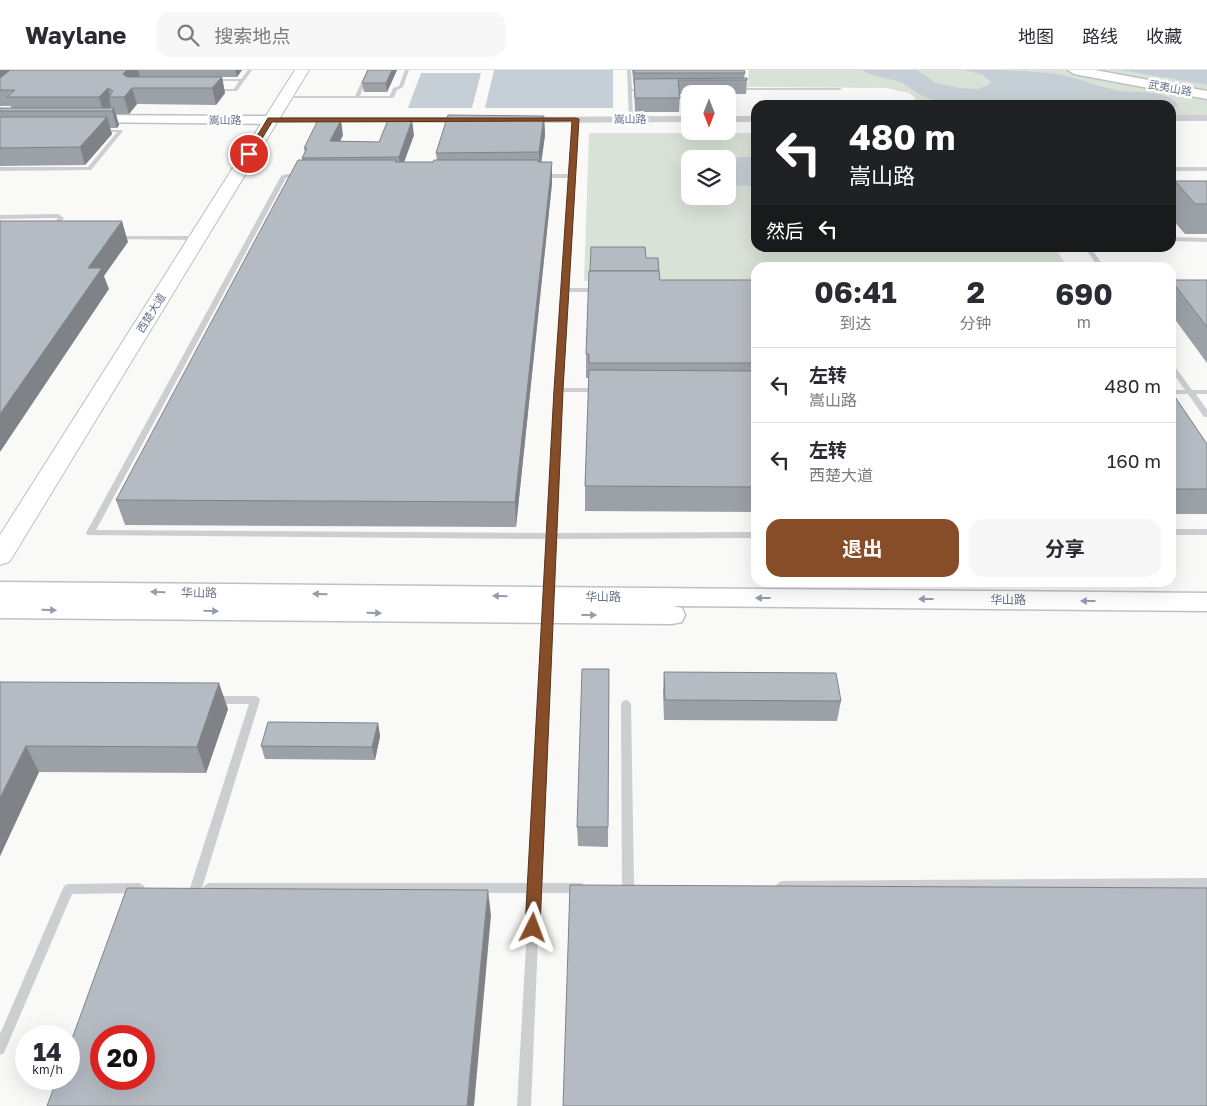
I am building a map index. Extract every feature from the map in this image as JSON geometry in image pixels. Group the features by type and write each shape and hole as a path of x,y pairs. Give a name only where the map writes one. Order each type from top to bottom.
{"main road":[{"name":"西楚大道","path":"0,556 302,70"}],"street":[{"name":"武夷山路","path":"1074,70 1207,94"},
{"name":"嵩山路","path":"70,120 106,116 270,120 486,120"},
{"path":"1176,118 1207,118"},
{"name":"嵩山路","path":"506,120 681,119"},
{"path":"736,119 751,119"},
{"name":"华山路","path":"0,591 549,605 1207,618"},
{"name":"华山路","path":"0,609 1207,602"}],"lane":[{"path":"207,90 235,90 250,70"},
{"path":"358,97 369,70"},
{"path":"285,97 392,97 395,89 401,87 407,70"},
{"path":"629,70 631,119"},
{"path":"205,80 242,80"},
{"path":"736,89 840,89"},
{"path":"630,90 650,90"},
{"path":"524,1106 559,390 576,119"},
{"path":"0,169 89,169 121,131 92,131"},
{"path":"1176,169 1207,169"},
{"path":"304,176 284,176 90,533 553,536 751,535"},
{"path":"532,176 572,176"},
{"path":"0,217 48,216 61,218 46,238"},
{"path":"112,238 197,238"},
{"path":"1176,239 1207,240"},
{"path":"566,290 605,290"},
{"path":"1176,372 1207,415"},
{"path":"559,390 608,390"},
{"path":"1176,392 1207,392"},
{"path":"1176,532 1207,532"},
{"path":"206,700 255,700 191,888 591,888"},
{"path":"626,704 629,887"},
{"path":"768,886 1207,883"},
{"path":"0,1049 68,888 147,888"}],"shaded area":[{"path":"494,70 613,70 613,108 485,108"},
{"path":"749,70 1064,70 1207,98 1207,115 1176,115 1176,100 916,100 909,93 886,88 747,87"},
{"path":"862,70 917,70 936,83 960,88 978,89 991,82 983,75 964,70 1010,70 1057,74 1120,91 1160,94 1172,100 932,100 901,82 868,74"},
{"path":"1080,70 1119,70 1207,85 1207,92"},
{"path":"1119,70 1207,70 1207,85"},
{"path":"421,73 481,73 472,108 408,108"},
{"path":"589,133 681,133 681,140 736,140 736,133 751,133 751,252 1058,252 1065,262 751,262 751,281 584,281"},
{"path":"751,157 751,186 736,185 736,158"}],"building":[{"path":"10,70 127,70 123,74 127,77 222,77 212,88 132,88 124,97 109,97 113,91 108,88 99,97 7,97 15,90 0,90 0,78"},
{"path":"368,70 392,70 386,83 362,83"},
{"path":"634,70 744,70 745,73 634,73"},
{"path":"747,78 747,80 678,80 680,98 635,98 634,79"},
{"path":"0,108 114,108 112,111 0,111"},
{"path":"448,115 544,116 539,152 436,153"},
{"path":"0,117 107,117 80,147 0,148"},
{"path":"318,120 341,120 330,141 379,142 388,120 412,120 399,157 302,158 307,148 304,148"},
{"path":"298,160 433,162 434,160 538,160 538,162 552,162 515,502 116,500"},
{"path":"1176,181 1207,181 1207,204 1195,204"},
{"path":"0,221 122,221 88,268 102,268 0,414"},
{"path":"591,247 645,247 646,258 658,258 659,271 590,271"},
{"path":"589,271 659,271 660,280 751,280 751,363 589,363 589,354 586,354"},
{"path":"1176,280 1207,280 1207,327 1176,287"},
{"path":"589,370 751,371 751,487 585,486"},
{"path":"1176,398 1207,444 1207,489 1176,489"},
{"path":"582,669 609,669 608,827 577,827"},
{"path":"664,672 836,673 841,701 665,700"},
{"path":"0,682 219,683 197,747 26,746 0,798"},
{"path":"268,722 378,723 372,747 261,746"},
{"path":"570,885 1207,888 1207,1106 563,1106"},
{"path":"127,888 488,890 467,1106 47,1106 53,1090 80,1090 80,1025 77,1025"}],"route":[{"path":"249,154 270,120 576,119 559,390 533,928"}]}
